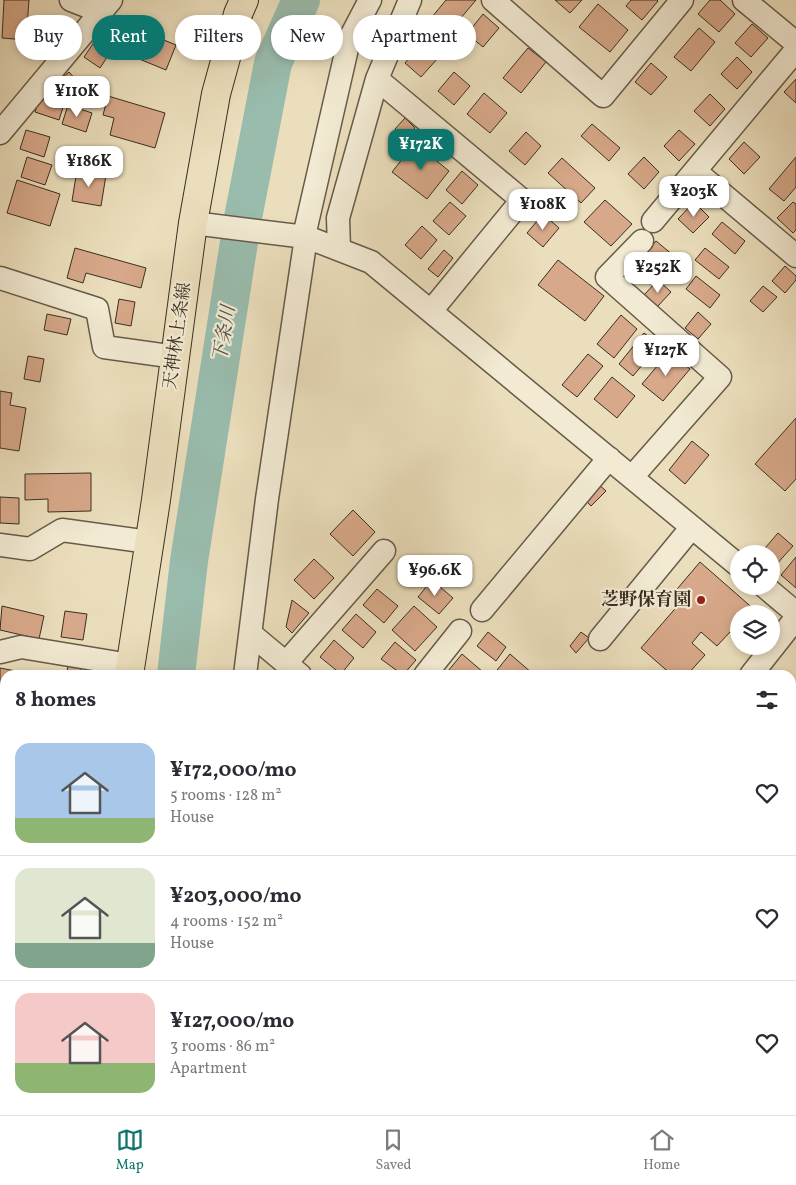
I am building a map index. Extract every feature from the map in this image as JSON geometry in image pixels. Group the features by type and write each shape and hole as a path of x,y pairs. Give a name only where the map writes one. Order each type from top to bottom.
{"main road":[{"name":"天神林上条線","path":"129,670 194,223 216,94 238,14 244,0"}],"street":[{"path":"71,0 106,6"},
{"path":"246,670 302,237 349,40 370,0"},
{"path":"339,249 338,218 377,79 410,0"},
{"path":"493,0 603,96 682,0"},
{"path":"744,0 796,43"},
{"path":"0,133 106,6"},
{"path":"653,221 796,50"},
{"path":"377,79 522,200 431,311"},
{"path":"695,171 796,256"},
{"path":"194,223 302,237 371,262 730,559"},
{"path":"632,477 720,377 607,277 642,242"},
{"path":"0,278 97,309 104,347 176,357"},
{"path":"482,610 609,458"},
{"path":"600,639 692,527"},
{"path":"0,545 30,549 62,530 149,542"},
{"path":"251,634 293,669 384,551"},
{"path":"775,595 796,613"},
{"path":"755,670 796,618"},
{"path":"429,670 460,631"},
{"path":"0,652 20,648 129,670"}],"building":[{"path":"4,0 29,0 28,15 15,15 15,39 2,38"},
{"path":"446,0 476,0 463,15 434,15"},
{"path":"555,0 582,0 570,13"},
{"path":"631,0 658,1 642,20 626,6"},
{"path":"710,0 720,0 735,14 719,32 698,14"},
{"path":"598,4 628,30 610,52 579,27"},
{"path":"483,14 499,28 483,47 476,41 476,23"},
{"path":"752,24 768,38 751,57 735,43"},
{"path":"699,28 715,42 691,71 674,57"},
{"path":"165,40 175,45 166,70 142,60 165,60"},
{"path":"92,45 92,60 105,60 100,68 84,57"},
{"path":"528,48 546,62 521,93 503,78"},
{"path":"737,57 752,72 737,89 721,74"},
{"path":"408,60 436,60 421,77 405,63"},
{"path":"651,63 667,77 651,95 635,82"},
{"path":"69,72 79,83 66,94 56,83"},
{"path":"454,72 470,86 454,105 438,91"},
{"path":"796,79 796,103 784,92"},
{"path":"41,93 65,101 59,120 35,112"},
{"path":"484,93 507,113 490,133 467,114"},
{"path":"710,94 725,109 710,126 694,111"},
{"path":"108,96 165,113 155,148 110,135 114,118 103,115"},
{"path":"68,105 92,113 86,132 62,124"},
{"path":"405,118 415,128 405,138 395,129"},
{"path":"592,124 620,148 609,161 581,136"},
{"path":"26,130 50,137 44,157 20,149"},
{"path":"679,130 695,144 679,161 664,146"},
{"path":"526,132 541,146 525,165 509,151"},
{"path":"744,142 760,157 744,174 729,159"},
{"path":"415,143 449,171 427,199 392,172"},
{"path":"27,157 52,165 45,185 21,177"},
{"path":"644,157 659,172 644,189 628,174"},
{"path":"796,157 796,187 784,201 769,189"},
{"path":"562,158 595,188 581,203 548,173"},
{"path":"77,170 106,175 101,206 72,201"},
{"path":"462,171 478,185 462,204 446,190"},
{"path":"17,180 60,194 50,226 7,213"},
{"path":"605,200 632,224 611,246 584,222"},
{"path":"450,202 466,216 449,235 433,221"},
{"path":"694,202 709,217 693,233 678,219"},
{"path":"793,202 796,204 796,230 793,233 777,218"},
{"path":"543,214 559,228 543,247 527,233"},
{"path":"722,222 745,241 735,254 712,234"},
{"path":"422,226 437,240 421,259 405,245"},
{"path":"656,241 679,260 669,273 645,254"},
{"path":"75,248 146,268 141,288 86,273 83,283 67,278"},
{"path":"705,248 729,267 719,279 695,260"},
{"path":"444,250 453,258 438,277 428,269"},
{"path":"558,260 604,296 585,321 538,285"},
{"path":"785,266 796,276 796,280 785,293 772,281"},
{"path":"696,276 720,295 710,308 686,289"},
{"path":"658,280 671,292 657,307 644,295"},
{"path":"763,286 777,297 763,312 750,301"},
{"path":"119,299 135,302 131,326 115,323"},
{"path":"698,312 711,324 698,339 685,328"},
{"path":"47,314 71,319 67,335 44,330"},
{"path":"621,315 637,329 614,358 597,344"},
{"path":"644,333 659,345 633,376 619,364"},
{"path":"669,352 690,369 663,401 642,384"},
{"path":"588,354 603,366 577,397 562,385"},
{"path":"28,356 44,359 40,382 24,379"},
{"path":"612,377 635,396 617,418 594,399"},
{"path":"0,391 12,393 10,405 26,408 19,451 0,448"},
{"path":"796,418 796,479 785,491 755,464"},
{"path":"692,441 709,455 685,484 669,470"},
{"path":"91,473 91,511 48,512 48,499 25,500 25,474"},
{"path":"595,481 606,491 591,506 581,495"},
{"path":"0,497 19,498 19,524 0,523"},
{"path":"353,510 375,532 353,556 330,534"},
{"path":"778,533 793,546 780,560 780,545 768,545"},
{"path":"796,557 796,588 781,575"},
{"path":"314,559 334,578 314,599 294,580"},
{"path":"700,562 730,588 730,595 738,595 749,605 730,605 730,632 717,646 701,632 692,643 705,655 692,670 666,670 641,648 680,603 672,595"},
{"path":"432,580 453,598 439,614 418,597"},
{"path":"377,589 398,606 384,623 363,605"},
{"path":"292,600 309,613 292,633 286,627"},
{"path":"2,606 44,616 39,639 0,630"},
{"path":"414,606 437,627 415,651 392,630"},
{"path":"65,611 87,614 83,640 61,637"},
{"path":"356,614 376,632 363,648 342,630"},
{"path":"488,632 506,647 496,661 477,646"},
{"path":"581,632 589,638 576,653 570,646"},
{"path":"334,640 354,658 344,670 336,670 320,657"},
{"path":"395,642 416,660 407,670 396,670 381,659"},
{"path":"462,654 481,670 449,670"},
{"path":"510,654 529,670 497,670"},
{"path":"68,666 81,668 81,670 67,670"}],"waterway":[{"name":"下条川","path":"177,670 189,561 242,223 273,63 301,0"}],"place":[{"name":"芝野保育園","path":"701,600"}]}
